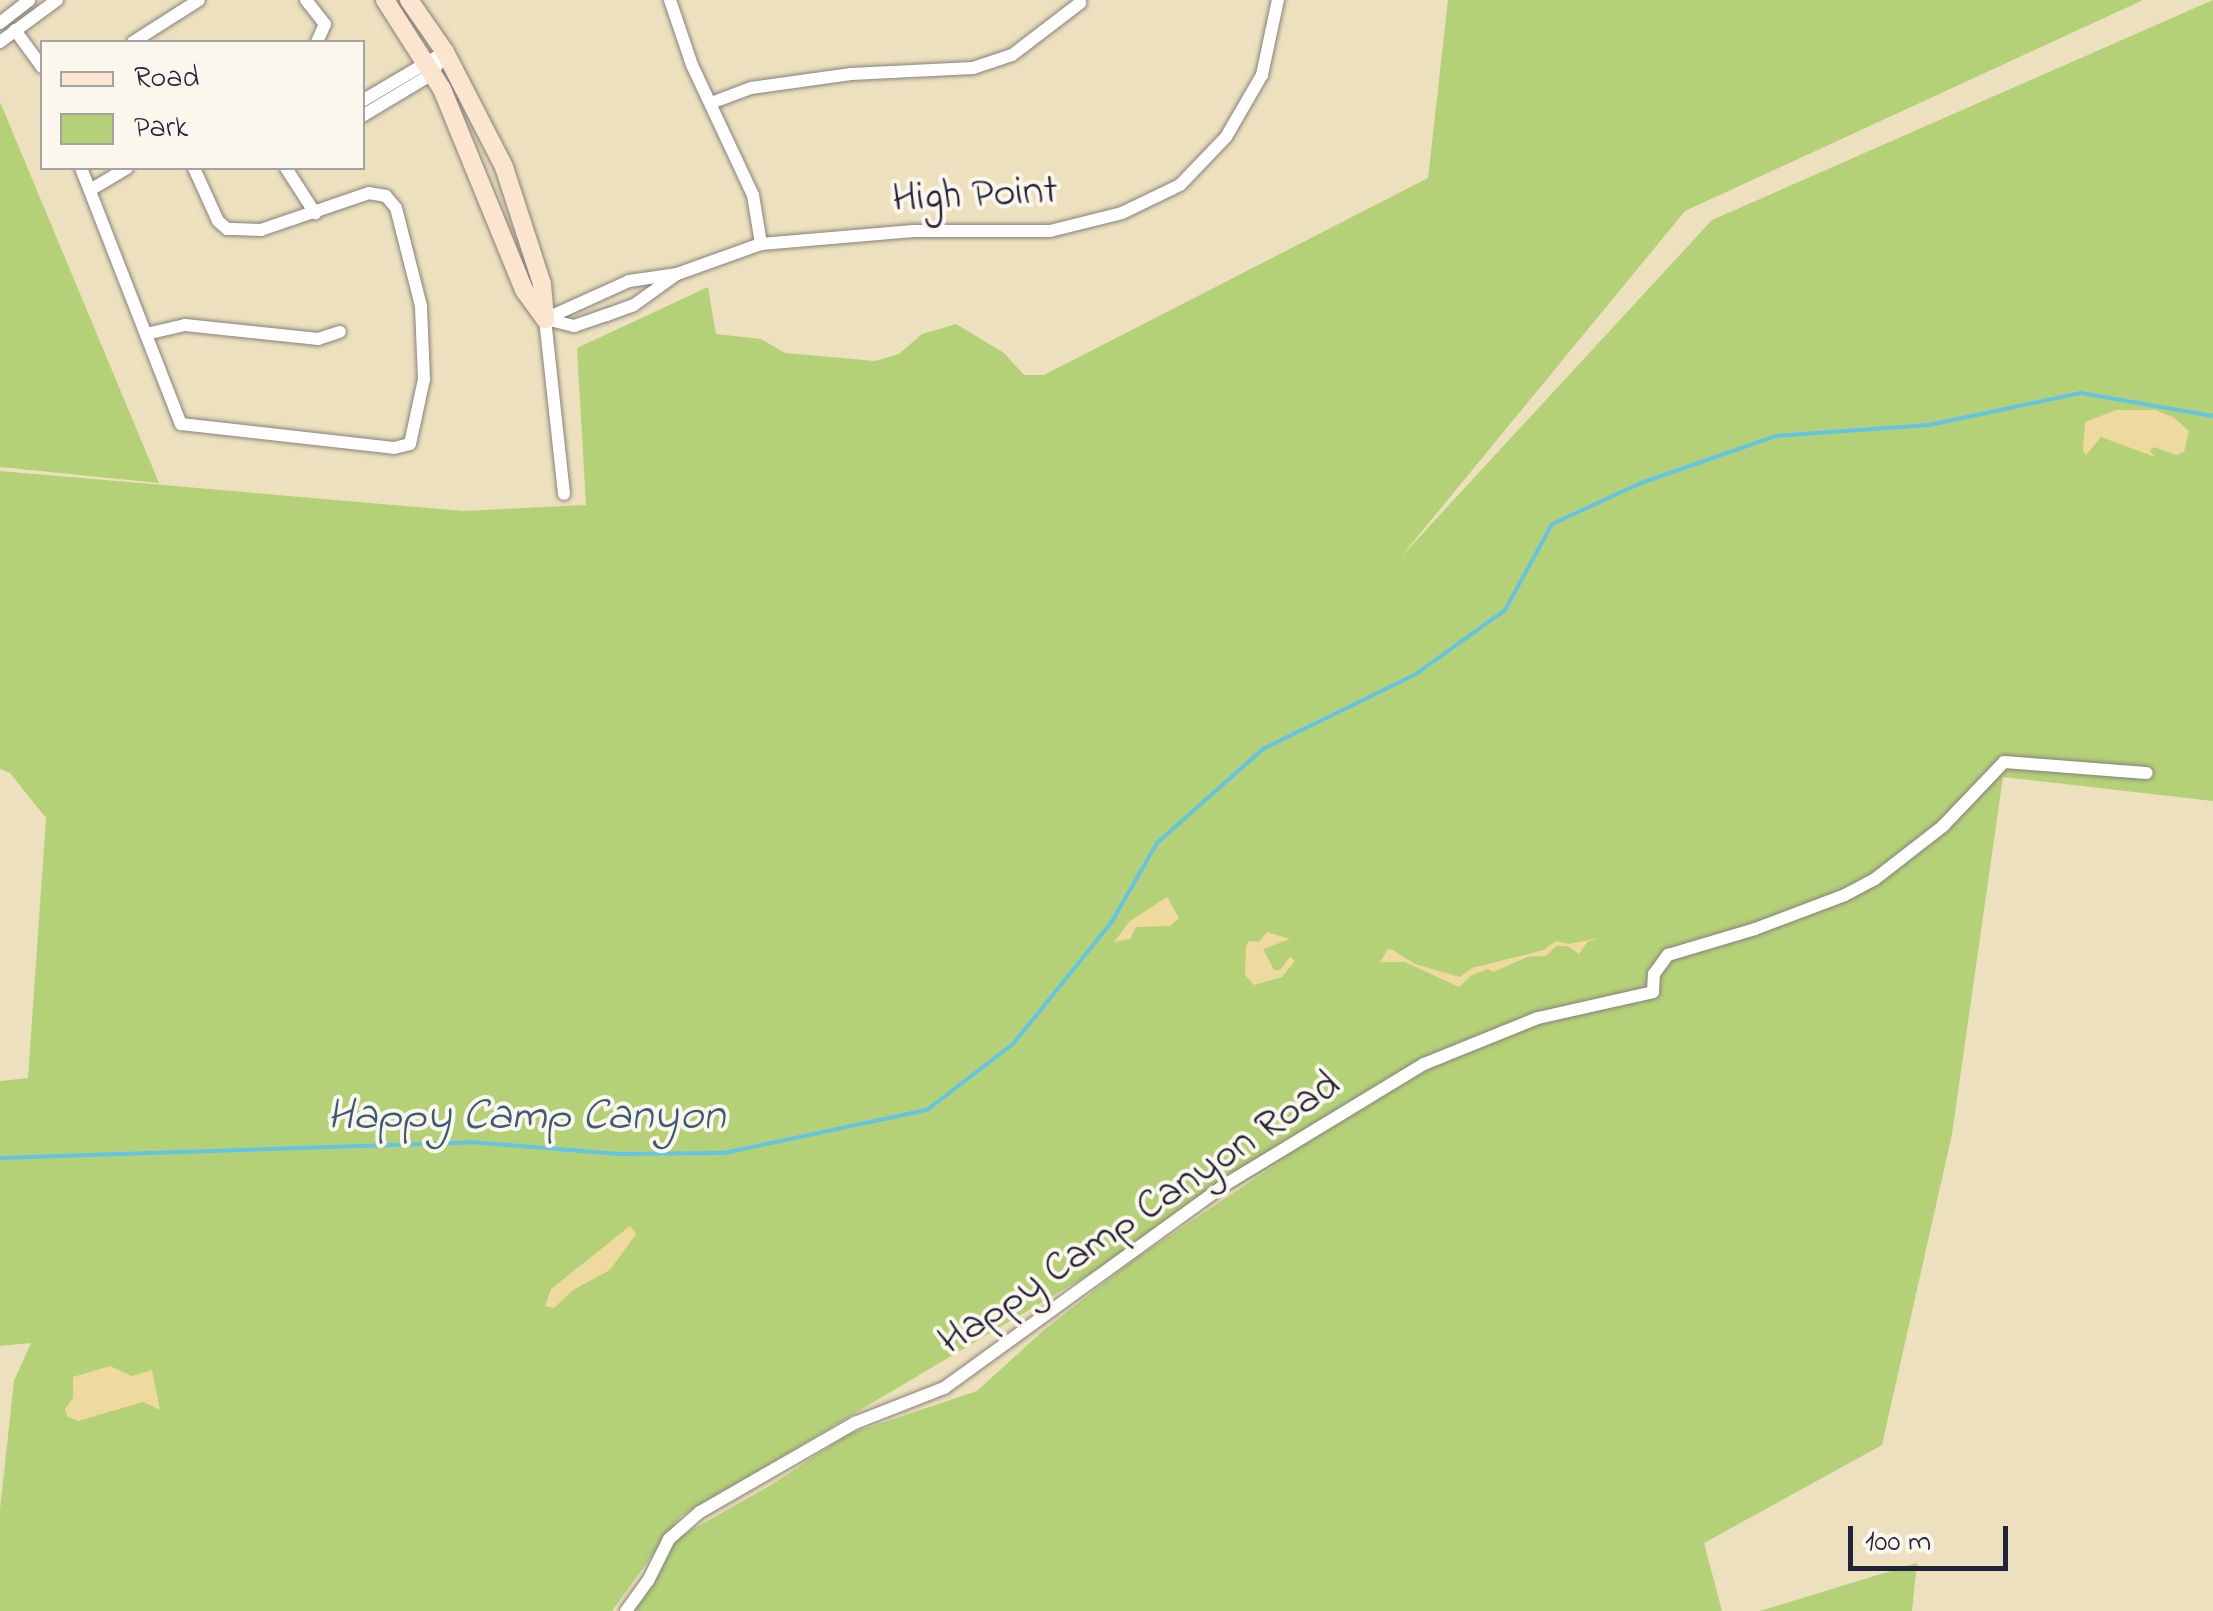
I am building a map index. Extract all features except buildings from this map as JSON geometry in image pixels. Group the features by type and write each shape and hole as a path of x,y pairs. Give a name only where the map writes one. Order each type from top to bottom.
{"street":[{"path":"0,22 29,0"},
{"path":"0,42 56,0"},
{"path":"136,40 199,0"},
{"path":"306,0 325,24 318,40"},
{"path":"385,0 428,68 492,201 524,290 546,319"},
{"path":"409,0 445,52 504,166 542,284 564,494"},
{"path":"670,0 686,52 753,195 761,244"},
{"name":"High Point","path":"546,319 574,302 636,281 677,274 761,244 913,231 1050,231 1122,214 1180,185 1226,137 1262,75 1278,0"},
{"path":"711,103 751,88 851,74 973,68 1012,55 1080,3"},
{"path":"15,30 40,64"},
{"path":"365,114 445,52"},
{"path":"365,100 428,68"},
{"path":"82,170 181,424 394,448 410,444 424,379 422,306 396,208 379,194 261,230 227,229 218,220 195,170"},
{"path":"90,190 123,170"},
{"path":"287,170 315,213"},
{"name":"High Point","path":"546,319 574,326 634,305 677,274"},
{"path":"636,281 643,297"},
{"path":"146,334 186,325 318,339 340,332"},
{"name":"Happy Camp Canyon Road","path":"626,1611 669,1540 700,1512 854,1423 944,1388 1223,1186 1424,1064 1538,1018 1653,992 1654,974 1668,955 1845,895 1875,879 1942,826 2004,762 2147,773"}],"green space":[{"path":"1448,0 2143,0 1685,211 1400,558 1712,220 2213,0 2213,801 2003,777 1952,1134 1882,1445 1704,1543 1722,1611 630,1611 672,1541 771,1485 849,1434 977,1391 1045,1329 1135,1259 1287,1157 680,1517 612,1611 0,1611 0,1509 14,1381 31,1343 0,1346 0,1081 28,1078 46,818 10,773 0,769 0,471 463,511 586,505 577,348 708,287 716,334 761,339 785,353 875,361 899,354 922,334 956,324 1004,353 1024,375 1044,375 1428,178"},
{"path":"0,102 159,483 0,467"},
{"path":"1917,1563 1912,1611 1760,1611"}],"sand":[{"path":"2116,410 2155,410 2173,417 2189,431 2184,452 2176,455 2154,447 2150,451 2155,457 2101,437 2086,455 2085,422"},
{"path":"1167,897 1179,918 1170,926 1136,927 1130,939 1114,942 1130,921"},
{"path":"1267,932 1290,939 1263,949 1274,970 1280,970 1290,957 1295,961 1282,977 1254,985 1245,975 1246,948 1248,941 1259,942"},
{"path":"1599,938 1587,942 1579,954 1568,946 1556,946 1546,956 1527,957 1493,972 1488,969 1472,975 1459,987 1405,962 1380,962 1388,949 1415,964 1460,977 1472,968 1544,950 1556,941 1569,944"},
{"path":"630,1226 636,1234 610,1270 573,1290 554,1308 545,1306 551,1289"},
{"path":"110,1366 132,1376 152,1370 160,1410 143,1402 78,1421 68,1417 65,1409 73,1398 73,1377"}],"waterway":[{"name":"Happy Camp Canyon","path":"0,1158 470,1142 619,1154 724,1153 927,1110 1013,1044 1111,923 1157,843 1263,749 1416,674 1505,610 1552,524 1641,483 1776,436 1929,425 2081,393 2213,416"}]}
